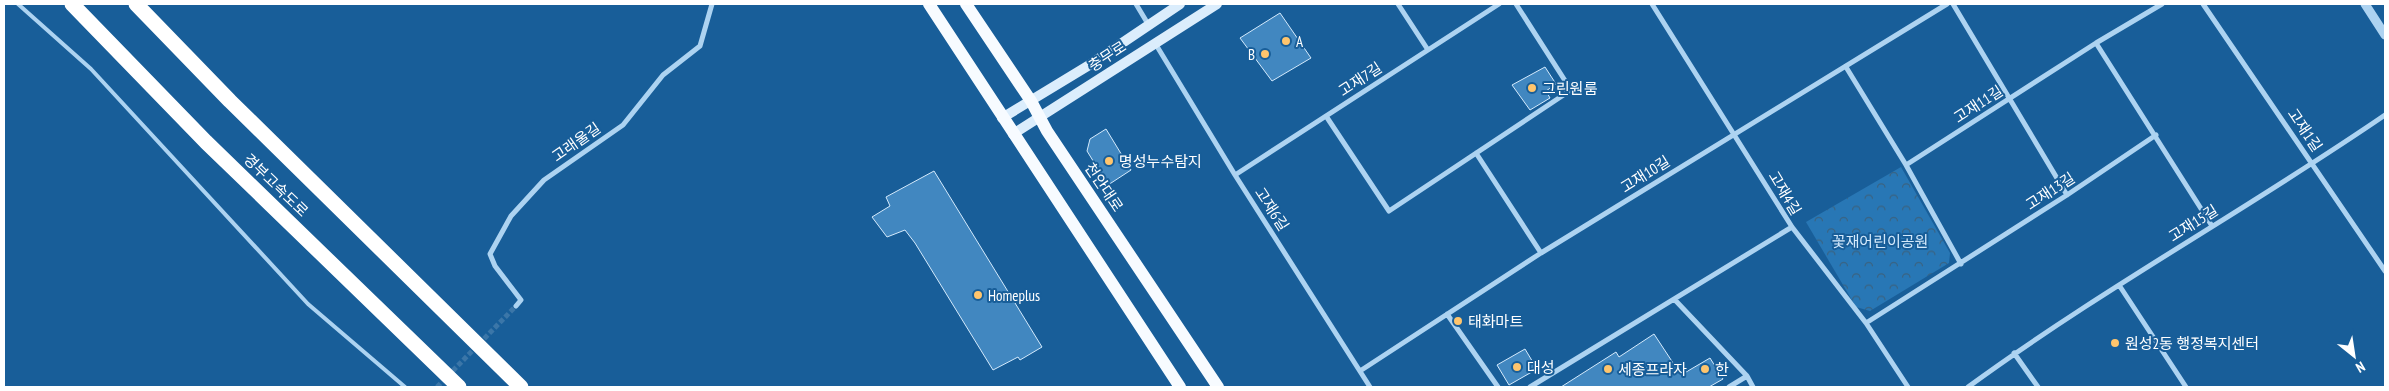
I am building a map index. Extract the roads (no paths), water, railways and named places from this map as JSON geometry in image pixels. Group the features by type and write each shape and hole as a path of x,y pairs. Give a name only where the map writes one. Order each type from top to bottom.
{"highway":[{"name":"경부고속도로","path":"72,4 206,142 459,387"},
{"name":"경부고속도로","path":"136,4 230,101 521,387"}],"main road":[{"path":"929,4 1180,387"},
{"name":"천안대로","path":"966,4 1031,101 1039,118 1218,387"},
{"name":"충무로","path":"1002,118 1091,64 1180,4"},
{"name":"충무로","path":"1013,134 1217,4"}],"street":[{"name":"고래울길","path":"516,306 521,300 495,266 490,254 512,216 544,180 623,125 663,75 700,46 712,4"},
{"path":"1136,4 1148,24"},
{"path":"1398,4 1428,50"},
{"name":"고재7길","path":"1235,175 1499,4"},
{"path":"1326,116 1389,210 1571,90 1516,4"},
{"name":"고재4길","path":"1652,4 1792,227 1866,323 1908,387"},
{"name":"고재10길","path":"1360,371 1541,254 1947,4"},
{"path":"1953,4 2067,195"},
{"name":"고재11길","path":"1906,165 2096,43 2162,4"},
{"name":"고재1길","path":"2204,4 2385,271"},
{"path":"2365,4 2385,35"},
{"name":"고재6길","path":"1155,43 1235,175 1370,387"},
{"path":"2096,43 2212,226"},
{"path":"1846,67 1906,165 1961,264"},
{"name":"고재15길","path":"1968,387 2014,353 2212,226 2313,164 2385,115"},
{"name":"고재13길","path":"1866,323 1961,264 2156,135"},
{"path":"1476,153 1541,254"},
{"path":"1530,387 1792,227"},
{"path":"2119,285 2186,387"},
{"path":"1675,300 1747,376 1753,387"},
{"path":"1448,314 1498,387"},
{"path":"2014,353 2038,387"},
{"path":"1729,387 1747,376"}],"lane":[{"path":"18,4 91,69 308,304 405,387"}],"tunnel":[{"path":"437,387 516,306"}],"place":[{"name":"A","path":"1286,41"},
{"name":"B","path":"1265,54"},
{"name":"그린원룸","path":"1532,88"},
{"name":"명성누수탐지","path":"1109,161"},
{"name":"Homeplus","path":"978,295"},
{"name":"태화마트","path":"1458,321"},
{"name":"원성2동 행정복지센터","path":"2115,343"},
{"name":"대성","path":"1517,367"},
{"name":"세종프라자","path":"1608,369"},
{"name":"한","path":"1705,369"}],"park label":[{"name":"꽃재어린이공원","path":"1880,241"}]}
